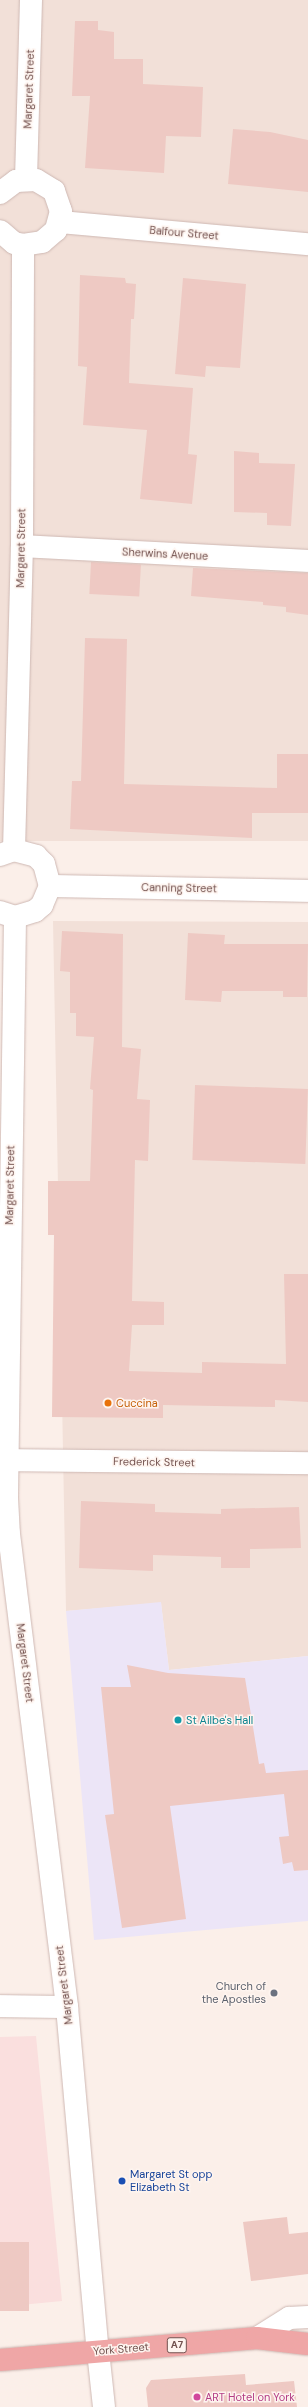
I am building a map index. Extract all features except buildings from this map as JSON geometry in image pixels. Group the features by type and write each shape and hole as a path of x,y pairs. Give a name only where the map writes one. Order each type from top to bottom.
{"highway":[{"name":"York Street","path":"0,2360 257,2338"},
{"name":"A7","path":"257,2338 308,2344"}],"street":[{"name":"Margaret Street","path":"26,179 31,0"},
{"path":"0,193 8,185 26,179 41,182 54,191 61,211 60,222 50,237 42,242 23,245 14,243 0,231"},
{"name":"Balfour Street","path":"60,222 308,244"},
{"name":"Margaret Street","path":"7,852 22,546 23,245"},
{"name":"Sherwins Avenue","path":"22,546 308,562"},
{"path":"7,852 25,851 40,860 48,874 50,886 42,905 25,916 7,914"},
{"name":"Canning Street","path":"50,886 308,891"},
{"name":"Margaret Street","path":"7,914 3,1460 9,1534 67,2007 104,2407"},
{"name":"Frederick Street","path":"3,1460 308,1463"},
{"path":"0,2006 67,2007"},
{"name":"York Street","path":"257,2338 289,2318 308,2316"}],"shaded area":[{"path":"0,0 308,0 308,841 0,841"},
{"path":"53,921 308,922 308,1656 169,1670 161,1603 66,1611"},
{"path":"161,1602 169,1670 308,1656 308,1921 94,1940 66,1611"},
{"path":"36,2036 62,2301 0,2307 0,2037"}],"place":[{"name":"Cuccina","path":"108,1403"},
{"name":"St Ailbe's Hall","path":"178,1720"},
{"name":"Church of the Apostles","path":"274,1993"},
{"name":"Margaret St opp Elizabeth St","path":"122,2181"},
{"name":"ART Hotel on York","path":"197,2397"}]}
